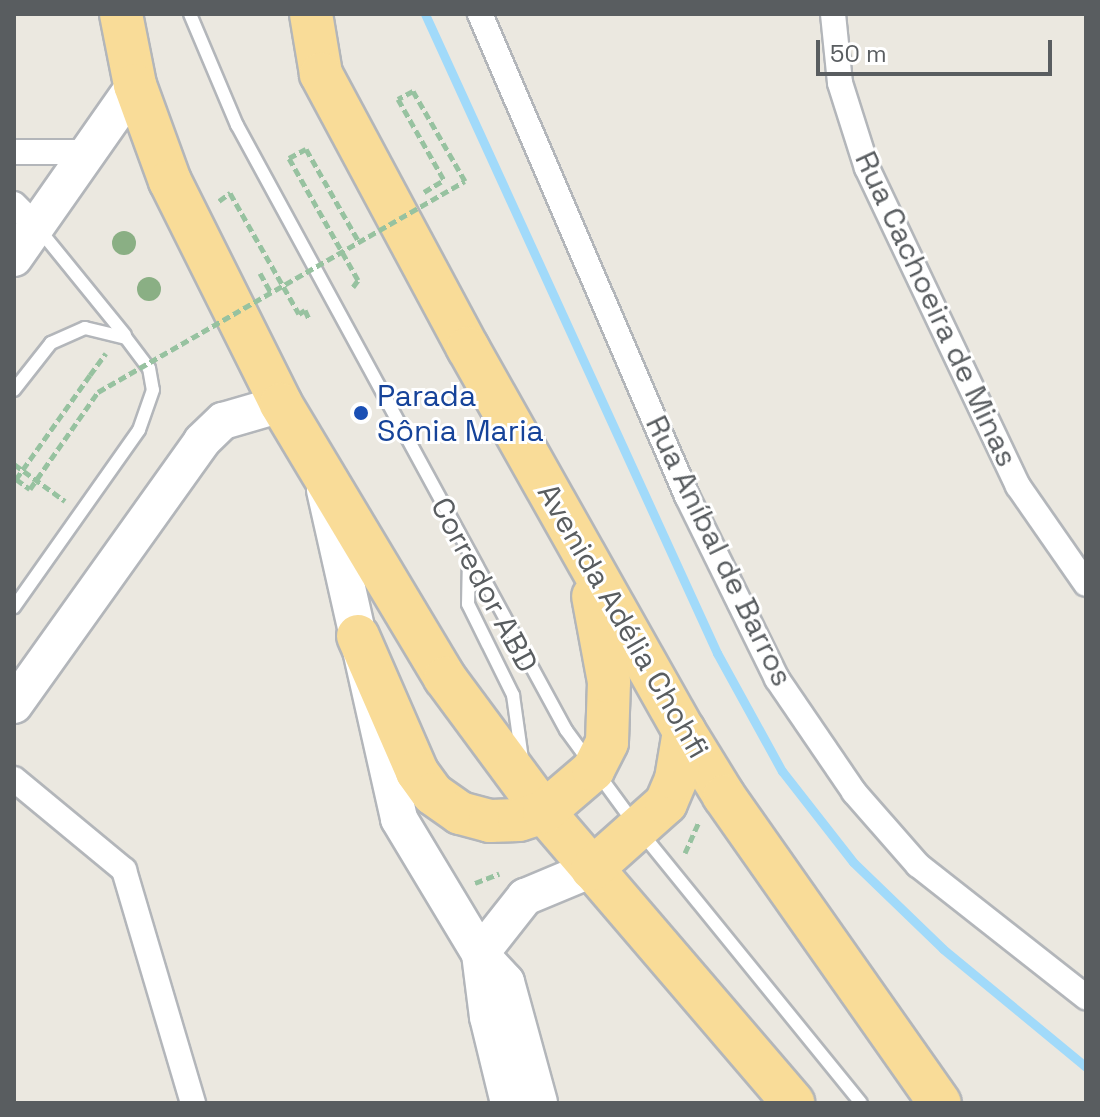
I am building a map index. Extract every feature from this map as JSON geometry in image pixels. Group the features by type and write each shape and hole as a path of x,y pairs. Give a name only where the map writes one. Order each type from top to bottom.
{"highway":[{"path":"121,14 135,85 170,181 281,404 466,710 592,869 793,1103"},
{"name":"Avenida Adélia Chohfi","path":"311,14 321,74 580,550 684,731 724,796 940,1103"},
{"path":"358,636 417,772 433,794 460,813 490,821 519,820 535,800 593,770 607,742 612,712 602,638 580,550"},
{"path":"592,869 640,831 671,793 684,731"}],"main road":[{"path":"14,258 25,215 88,152 135,85"},
{"path":"14,705 202,441 223,421 281,404"},
{"path":"323,478 399,819 480,954 506,982 539,1103"},
{"path":"509,1103 488,1017 480,954 525,897 592,869"}],"street":[{"name":"Rua Aníbal de Barros","path":"480,14 687,496 777,679 854,792 918,865 1086,997"},
{"name":"Rua Cachoeira de Minas","path":"833,14 840,83 867,168 1018,486 1086,584"},
{"path":"14,152 88,152"},
{"path":"14,779 124,870 193,1103"}],"lane":[{"name":"Corredor ABD","path":"190,14 237,125 540,688 593,770 640,831 861,1103"},
{"path":"14,607 150,412 149,368 25,215"},
{"path":"14,390 51,343 67,333 104,329 126,338"},
{"path":"469,554 467,601 513,695 535,800"}],"path":[{"path":"90,375 16,479 30,489 98,392 465,181 413,91 398,99 444,180"},
{"path":"357,294 351,284 358,280 289,158 306,149 359,242"},
{"path":"226,213 218,200 230,193 299,314 305,310 309,319"},
{"path":"256,266 271,293"}],"waterway":[{"path":"425,14 717,653 782,771 853,862 943,949 1086,1067"}],"place":[{"name":"Parada Sônia Maria","path":"361,413"}]}
